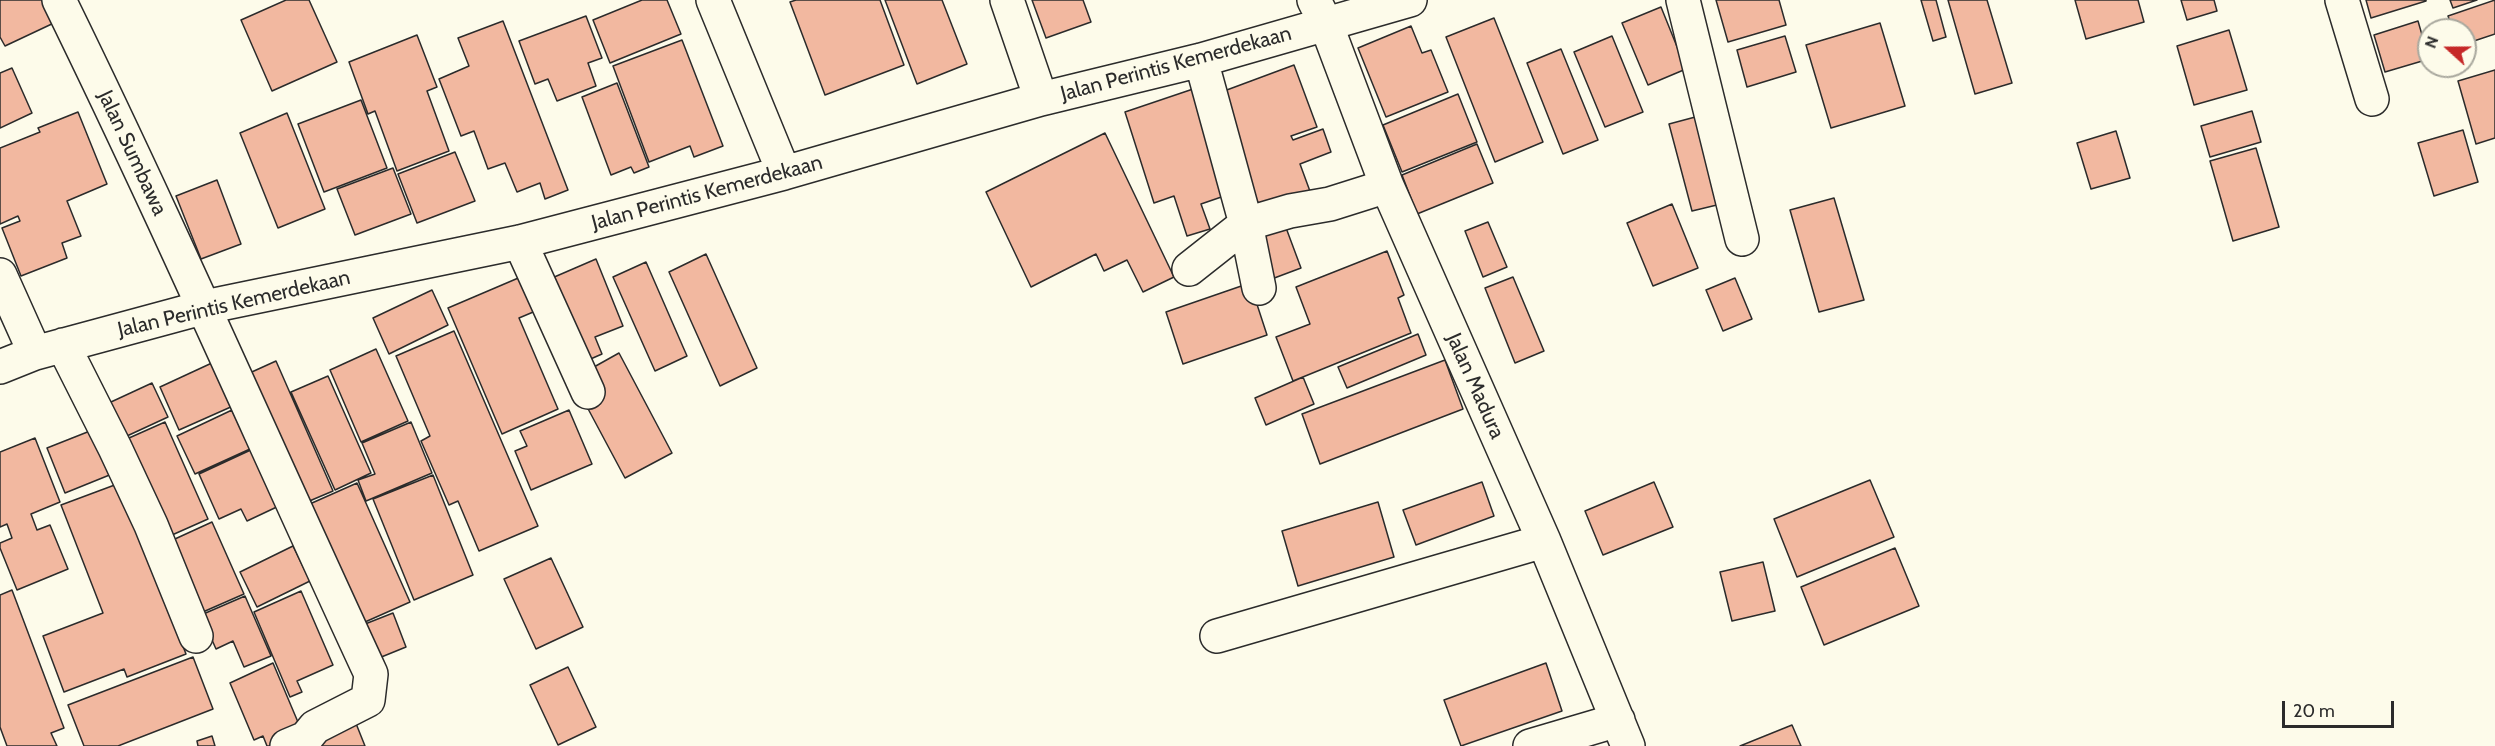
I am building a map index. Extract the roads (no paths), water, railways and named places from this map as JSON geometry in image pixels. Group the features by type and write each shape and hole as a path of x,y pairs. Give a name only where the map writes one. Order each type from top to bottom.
{"street":[{"name":"Jalan Sumbawa","path":"59,0 134,151 172,241 205,307 371,674 368,700 315,727 306,738 287,746"},
{"path":"713,0 784,173"},
{"path":"1007,0 1041,99"},
{"name":"Jalan Perintis Kemerdekaan","path":"0,367 49,349 205,307 520,242 784,173 1041,99 1201,60 1320,12 1410,0"},
{"path":"1683,0 1742,239"},
{"path":"2342,0 2372,99"},
{"name":"Jalan Madura","path":"1320,12 1387,186 1544,542 1623,733"},
{"path":"1201,60 1246,224 1259,288"},
{"path":"1190,269 1246,224 1330,204 1387,186"},
{"path":"520,242 588,392"},
{"path":"0,275 115,448 151,525 196,636"},
{"path":"1217,636 1544,542"},
{"path":"1530,746 1623,733"}]}
